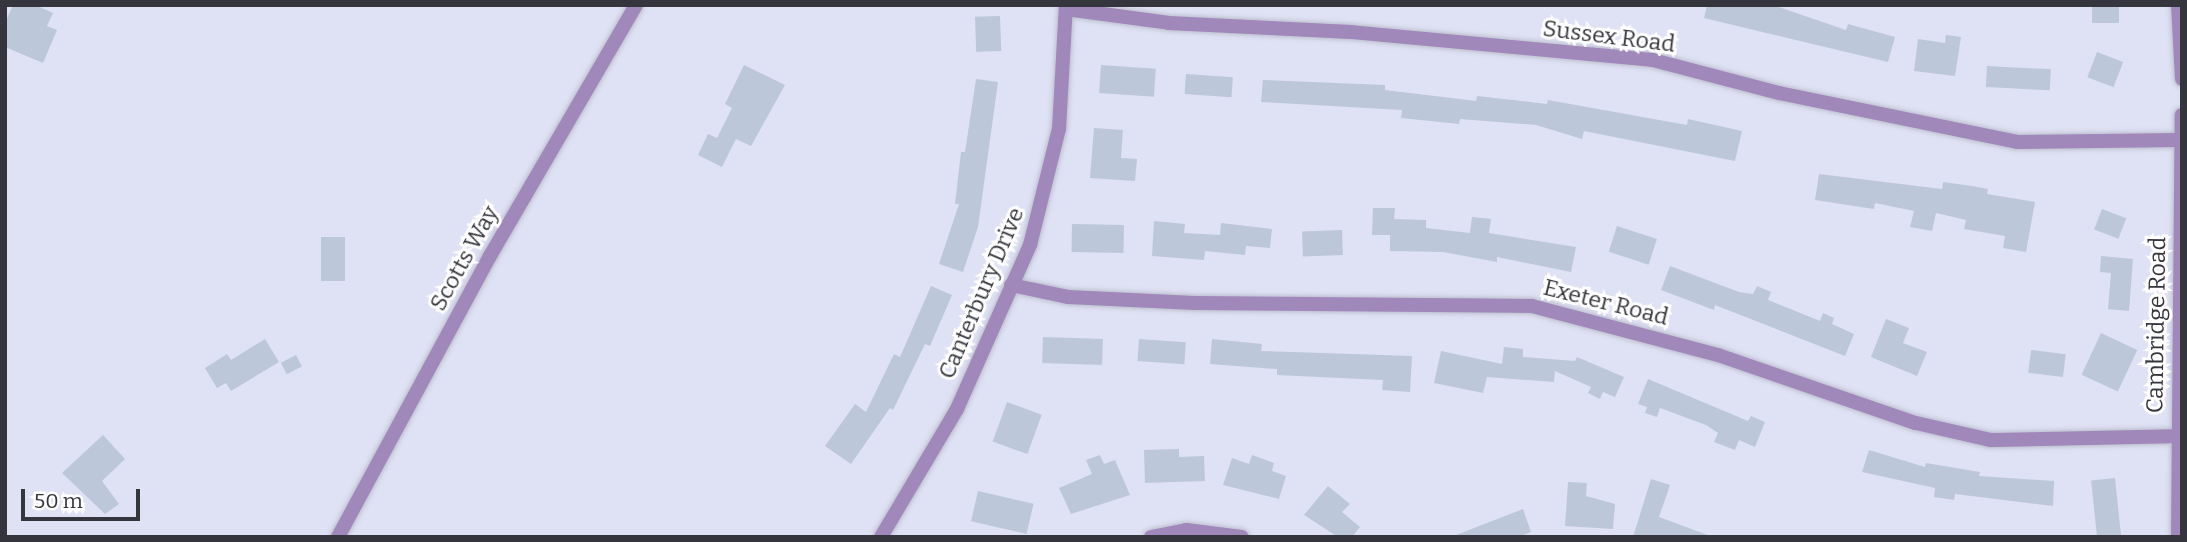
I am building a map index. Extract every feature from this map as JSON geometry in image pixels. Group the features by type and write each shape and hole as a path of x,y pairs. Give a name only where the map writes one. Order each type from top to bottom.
{"street":[{"name":"Scotts Way","path":"338,537 490,256 636,5"},
{"path":"2178,5 2182,79"},
{"name":"Sussex Road","path":"1066,7 1169,23 1351,32 1653,60 1792,96 2017,142 2181,140"},
{"name":"Canterbury Drive","path":"882,536 957,409 1030,245 1059,129 1066,7"},
{"name":"Cambridge Road","path":"2178,537 2182,115"},
{"name":"Exeter Road","path":"1011,285 1068,297 1195,303 1532,306 1718,355 1916,423 1991,440 2177,436"},
{"path":"1151,537 1186,530 1242,537"}],"building":[{"path":"13,5 35,5 53,13 47,26 57,30 43,63 5,47 5,23"},
{"path":"1707,5 1773,5 1846,30 1848,24 1895,37 1888,62 1704,18"},
{"path":"2092,5 2119,5 2119,23 2092,23"},
{"path":"1000,16 1001,51 976,52 975,17"},
{"path":"1946,35 1961,37 1955,76 1914,71 1918,39 1945,43"},
{"path":"2097,52 2123,62 2113,87 2087,77"},
{"path":"744,65 785,85 751,146 736,139 722,167 698,155 708,134 717,138 732,108 725,104"},
{"path":"1101,65 1156,69 1154,97 1099,93"},
{"path":"1987,66 2051,69 2050,90 1986,87"},
{"path":"1186,74 1233,77 1231,97 1185,94"},
{"path":"976,79 998,82 978,227 963,272 939,264 959,204 955,204 961,152 965,152"},
{"path":"1263,80 1385,85 1385,90 1476,101 1477,96 1547,104 1548,100 1687,125 1688,119 1742,131 1735,161 1584,131 1582,139 1536,125 1460,119 1459,124 1401,118 1402,110 1261,102"},
{"path":"1094,128 1123,130 1121,158 1137,159 1135,181 1090,178"},
{"path":"1819,174 1942,189 1943,182 1988,189 1987,194 2035,202 2026,252 2003,248 2005,236 1964,229 1966,220 1936,213 1932,231 1910,227 1914,211 1875,203 1874,209 1815,200"},
{"path":"1373,208 1395,208 1394,219 1426,220 1426,228 1470,233 1472,217 1491,219 1489,233 1576,247 1571,272 1497,257 1497,262 1443,252 1390,251 1390,235 1372,235"},
{"path":"2102,209 2126,218 2118,239 2094,230"},
{"path":"1154,221 1185,224 1184,233 1220,235 1221,223 1272,229 1270,248 1246,246 1245,255 1205,251 1204,260 1152,256"},
{"path":"1072,224 1124,225 1124,253 1072,252"},
{"path":"1617,226 1657,239 1649,265 1609,252"},
{"path":"1342,230 1343,255 1303,256 1302,231"},
{"path":"321,237 345,237 345,281 321,281"},
{"path":"2101,256 2133,259 2129,311 2108,309 2111,273 2100,272"},
{"path":"1670,266 1739,292 1753,294 1757,286 1771,292 1768,300 1820,321 1823,313 1834,318 1832,324 1854,334 1845,356 1715,305 1714,310 1661,290"},
{"path":"931,286 952,295 930,346 925,344 893,410 890,408 851,464 825,446 855,404 866,412 894,354 900,357"},
{"path":"1886,319 1909,328 1903,343 1927,352 1917,376 1871,357"},
{"path":"2101,333 2137,350 2118,392 2082,375"},
{"path":"1043,337 1103,339 1102,365 1042,363"},
{"path":"265,339 279,362 231,391 226,383 217,388 205,368 227,354 231,360"},
{"path":"1139,339 1186,342 1184,364 1137,361"},
{"path":"1212,339 1262,344 1261,351 1412,356 1410,392 1382,390 1383,380 1277,375 1277,369 1210,364"},
{"path":"1504,347 1523,349 1523,357 1575,361 1577,357 1624,377 1615,397 1603,392 1600,399 1588,393 1591,387 1555,371 1554,382 1487,377 1483,393 1434,383 1441,351 1502,364"},
{"path":"2031,350 2066,354 2063,377 2028,373"},
{"path":"296,355 302,367 287,374 281,363"},
{"path":"1648,379 1748,421 1751,416 1765,422 1755,447 1739,440 1735,450 1714,442 1718,433 1706,425 1660,408 1657,417 1645,413 1647,407 1638,404"},
{"path":"1007,402 1042,415 1027,454 993,441"},
{"path":"103,435 125,459 102,481 119,504 105,514 62,473"},
{"path":"1179,449 1179,457 1204,456 1205,481 1145,483 1144,450"},
{"path":"1869,450 1925,467 1926,463 1980,472 1979,476 2054,481 2053,506 1955,494 1954,500 1934,497 1935,488 1862,472"},
{"path":"1100,455 1104,464 1115,460 1130,495 1071,514 1059,488 1092,474 1086,460"},
{"path":"1252,455 1274,463 1272,471 1286,476 1279,499 1223,485 1232,458 1249,464"},
{"path":"2115,478 2121,537 2097,537 2091,481"},
{"path":"1651,479 1670,485 1659,517 1713,537 1633,537"},
{"path":"1568,482 1587,483 1586,496 1615,504 1613,529 1565,526"},
{"path":"1328,486 1350,504 1342,512 1360,527 1352,537 1338,537 1304,515"},
{"path":"978,491 1034,504 1027,534 971,521"},
{"path":"1523,509 1531,532 1518,537 1451,537"}]}
